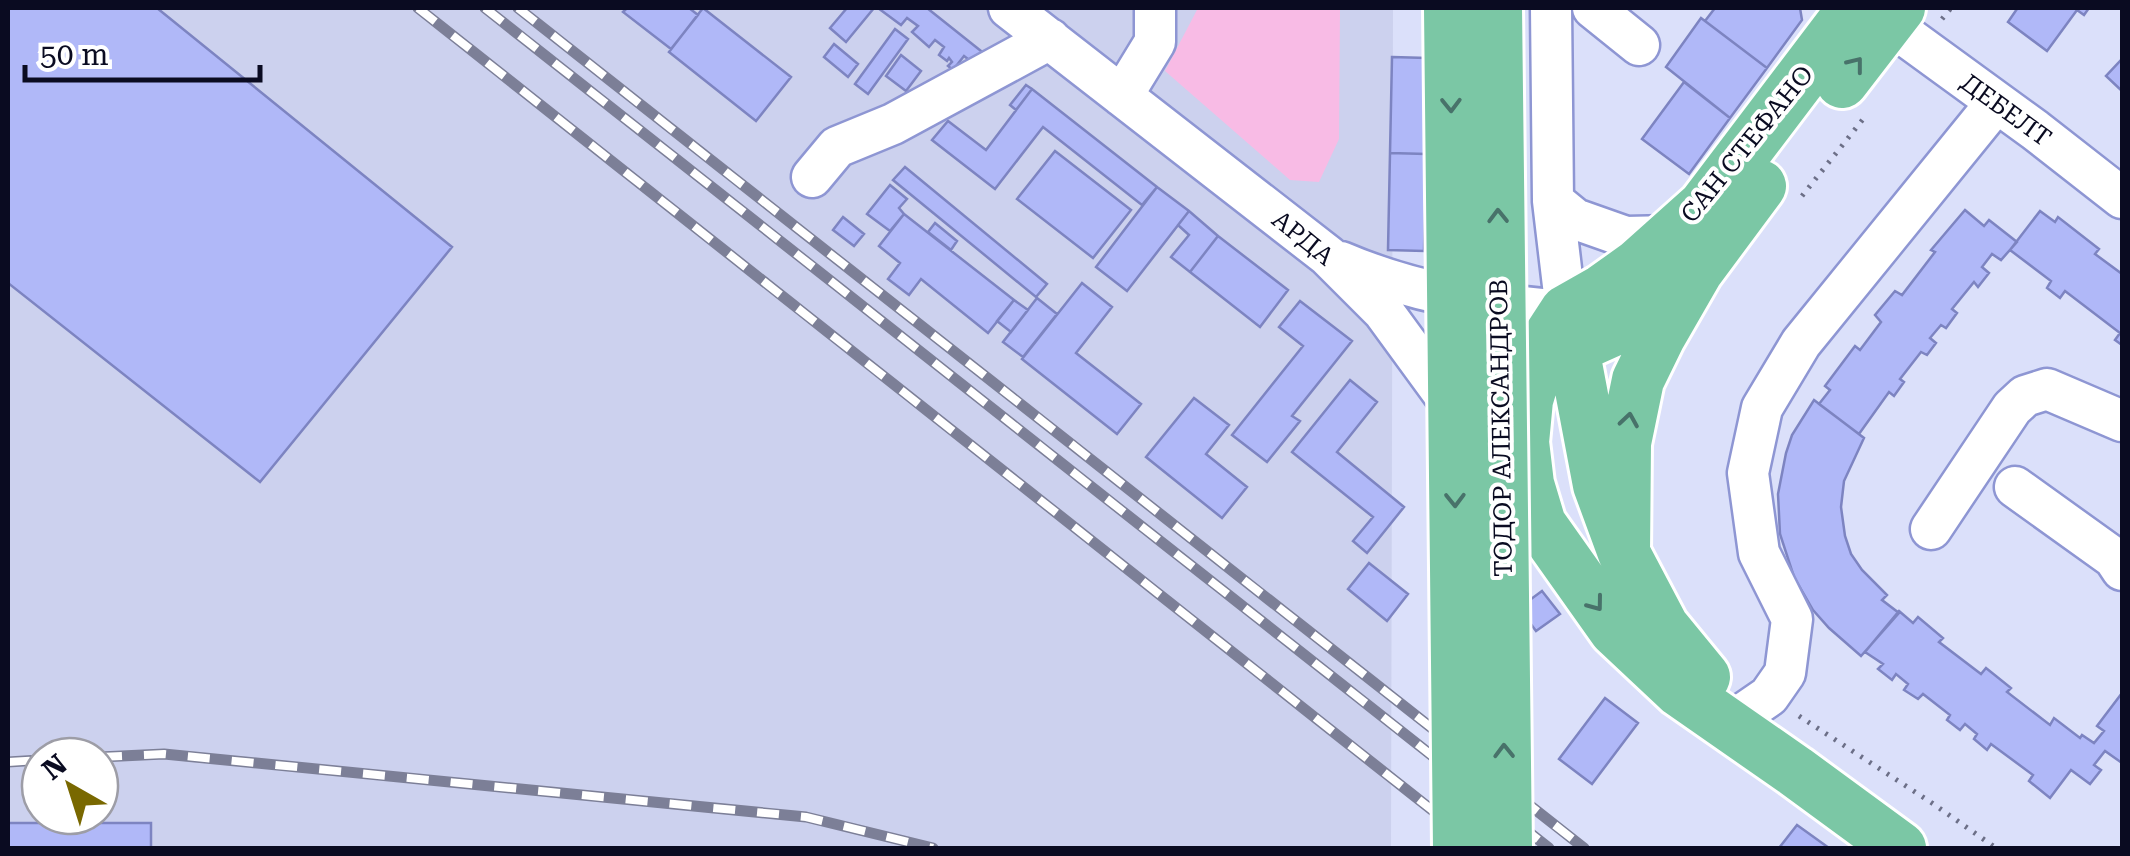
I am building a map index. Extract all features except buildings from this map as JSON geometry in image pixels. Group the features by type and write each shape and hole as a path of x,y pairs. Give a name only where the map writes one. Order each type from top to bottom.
{"main road":[{"name":"ТОДОР АЛЕКСАНДРОВ","path":"1450,8 1459,848"},
{"name":"ТОДОР АЛЕКСАНДРОВ","path":"1496,8 1506,848"},
{"name":"САН СТЕФАНО","path":"1624,552 1626,442 1631,405 1684,254 1752,195 1881,13"},
{"path":"1684,254 1632,322 1560,340 1527,400 1523,442 1528,484 1540,524 1615,630 1680,691 1900,848"},
{"path":"1560,340 1600,485 1624,552 1663,627 1753,707 1795,771"}],"street":[{"name":"АРДА","path":"1009,8 1328,256 1383,312 1540,524"},
{"path":"1122,96 1155,42 1155,8"},
{"path":"1551,8 1553,202 1560,340"},
{"path":"1593,8 1639,45"},
{"name":"ДЕБЕЛТ","path":"1881,13 2122,198"},
{"path":"812,178 837,146 893,124 1050,39"},
{"path":"1753,707 1786,672 1792,619 1758,553 1748,472 1762,408 1801,343 1996,103"},
{"path":"1553,202 1576,218 1684,254"},
{"path":"1328,256 1380,279 1460,299 1518,307 1560,340"},
{"path":"1383,312 1438,340 1481,354 1560,340"},
{"path":"1931,528 2012,408 2025,396 2047,389 2122,421"},
{"path":"2015,487 2114,558 2122,570"}],"path":[{"path":"1753,707 1932,803 1996,848"}],"shaded area":[{"path":"8,8 1393,8 1391,848 8,848"},
{"path":"1198,8 1340,8 1339,139 1319,182 1290,180 1165,71"}],"railway":[{"path":"418,8 1480,848"},
{"path":"485,8 1549,848"},
{"path":"518,8 1584,848"},
{"path":"120,756 164,754 806,817 933,848"},
{"path":"8,762 20,761"}]}
